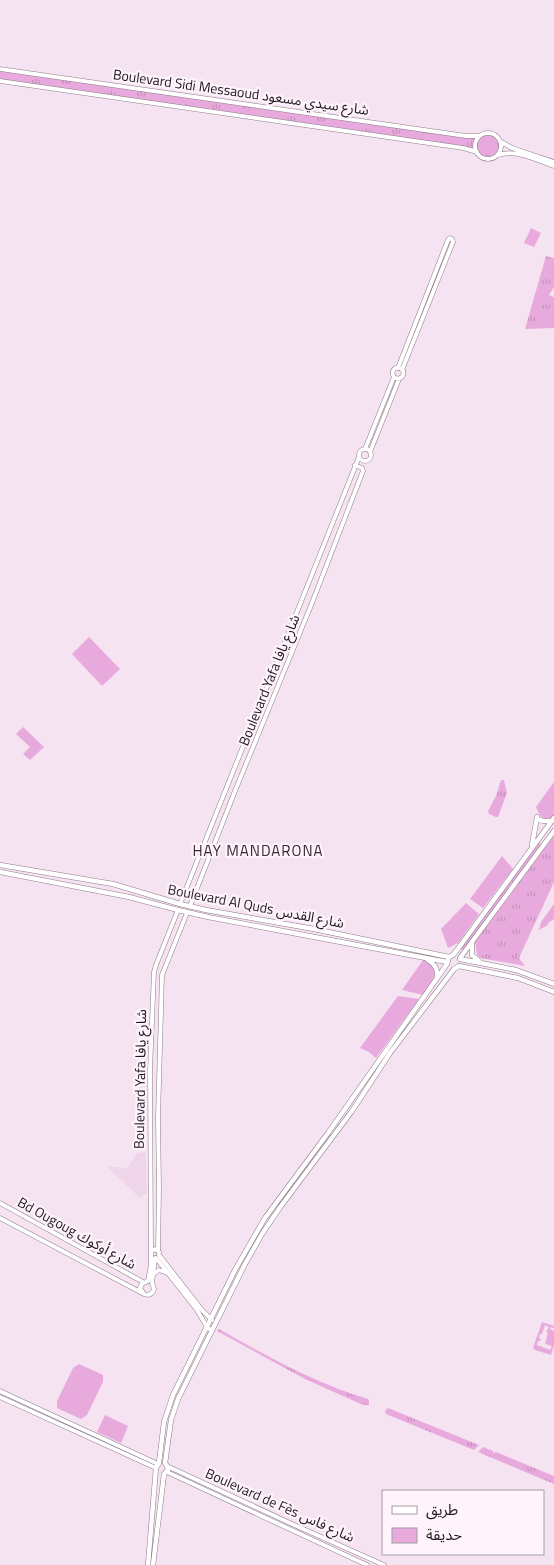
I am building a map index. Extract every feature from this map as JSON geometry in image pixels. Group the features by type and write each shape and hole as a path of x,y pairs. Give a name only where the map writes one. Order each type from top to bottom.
{"main road":[{"path":"531,848 537,818 546,822 553,819"},
{"path":"148,1565 167,1412 206,1327 244,1252 265,1218 328,1133 451,956 553,819"},
{"path":"459,966 460,959 554,831"},
{"name":"Boulevard Al Quds شارع القدس","path":"0,865 113,884 180,904 451,956"},
{"name":"Boulevard Al Quds شارع القدس","path":"0,872 121,896 187,913 447,963"},
{"path":"474,941 471,948 472,955 476,960 485,964"},
{"path":"451,956 457,955 460,959 527,973 554,984"},
{"path":"427,959 436,968 436,979"},
{"path":"447,963 450,968 454,969"},
{"path":"165,1473 159,1474 173,1412 245,1264 270,1221 352,1111 390,1054 454,969 459,966 506,975 554,992"},
{"path":"153,1565 165,1473 160,1466"}],"street":[{"name":"Boulevard Sidi Messaoud شارع سيدي مسعود","path":"0,68 466,136 493,134 512,148 554,162"},
{"name":"Boulevard Sidi Messaoud شارع سيدي مسعود","path":"0,81 454,147 477,152 485,159 515,153 554,166"},
{"path":"477,152 476,144 480,136"},
{"path":"498,155 501,150 500,141"},
{"path":"400,369 403,375 396,378 365,449 360,452 359,457 362,460 368,460 371,456 370,452 396,378 393,372 400,369 453,242 452,239 448,240 414,334"},
{"path":"365,449 370,452"},
{"name":"Boulevard Yafa شارع يافا","path":"180,904 359,457"},
{"name":"Boulevard Yafa شارع يافا","path":"190,906 363,471 362,468 355,465"},
{"name":"Boulevard Yafa شارع يافا","path":"148,1282 155,1255 150,1070 154,972 178,910"},
{"name":"Boulevard Yafa شارع يافا","path":"148,1282 154,1274 159,1188 158,1118 162,975 187,913"},
{"name":"Bd Ougoug شارع أوكوك","path":"0,1204 148,1282"},
{"name":"Bd Ougoug شارع أوكوك","path":"0,1218 144,1294"},
{"path":"155,1255 197,1310 206,1327 212,1331"},
{"path":"155,1255 211,1320 216,1323"},
{"path":"154,1274 159,1270 168,1273"},
{"path":"148,1282 154,1289 148,1295 144,1294 140,1288 148,1282"},
{"name":"Boulevard de Fès شارع فاس","path":"0,1391 160,1466"},
{"name":"Boulevard de Fès شارع فاس","path":"0,1397 384,1565"},
{"name":"Boulevard de Fès شارع فاس","path":"165,1473 367,1565"}],"shaded area":[{"path":"146,1152 147,1193 140,1198 106,1166 126,1168 137,1153"}],"green space":[{"path":"0,70 466,138 477,138 474,144 475,150 0,79"},
{"path":"488,135 496,138 499,146 496,154 488,157 480,154 477,146 480,138"},
{"path":"531,228 541,233 534,247 524,243"},
{"path":"546,256 554,258 554,287 549,295 554,297 554,328 525,329"},
{"path":"89,637 120,669 102,686 72,654"},
{"path":"23,727 44,747 30,760 23,754 30,747 16,734"},
{"path":"501,780 504,780 507,793 498,817 496,817 489,814 488,811 496,796"},
{"path":"554,782 554,816 551,820 548,820 541,817 536,807"},
{"path":"554,835 554,882 519,958 525,966 480,958 477,955 475,941"},
{"path":"538,843 541,846 463,951 462,947"},
{"path":"502,856 513,869 483,908 470,899"},
{"path":"466,903 479,914 458,943 448,948 441,929"},
{"path":"554,904 554,919 539,930 541,922"},
{"path":"423,960 434,965 435,974 423,995 402,990"},
{"path":"398,996 419,999 376,1058 360,1048"},
{"path":"542,1322 554,1326 554,1328 551,1327 550,1329 554,1331 554,1345 551,1355 533,1348","holes":["545,1325 549,1327 546,1332 548,1333 545,1344 552,1346 550,1350 537,1345"]},
{"path":"219,1329 310,1377 368,1399 369,1405 363,1405 305,1379 217,1331"},
{"path":"79,1364 103,1375 103,1382 87,1415 81,1419 57,1408 57,1401 73,1368"},
{"path":"388,1408 479,1445 474,1450 386,1414 385,1411"},
{"path":"105,1415 128,1426 121,1443 97,1432"},
{"path":"483,1447 493,1451 493,1453 496,1452 554,1476 554,1484 478,1452"}],"district":[{"name":"HAY MANDARONA","path":"258,851"}]}
